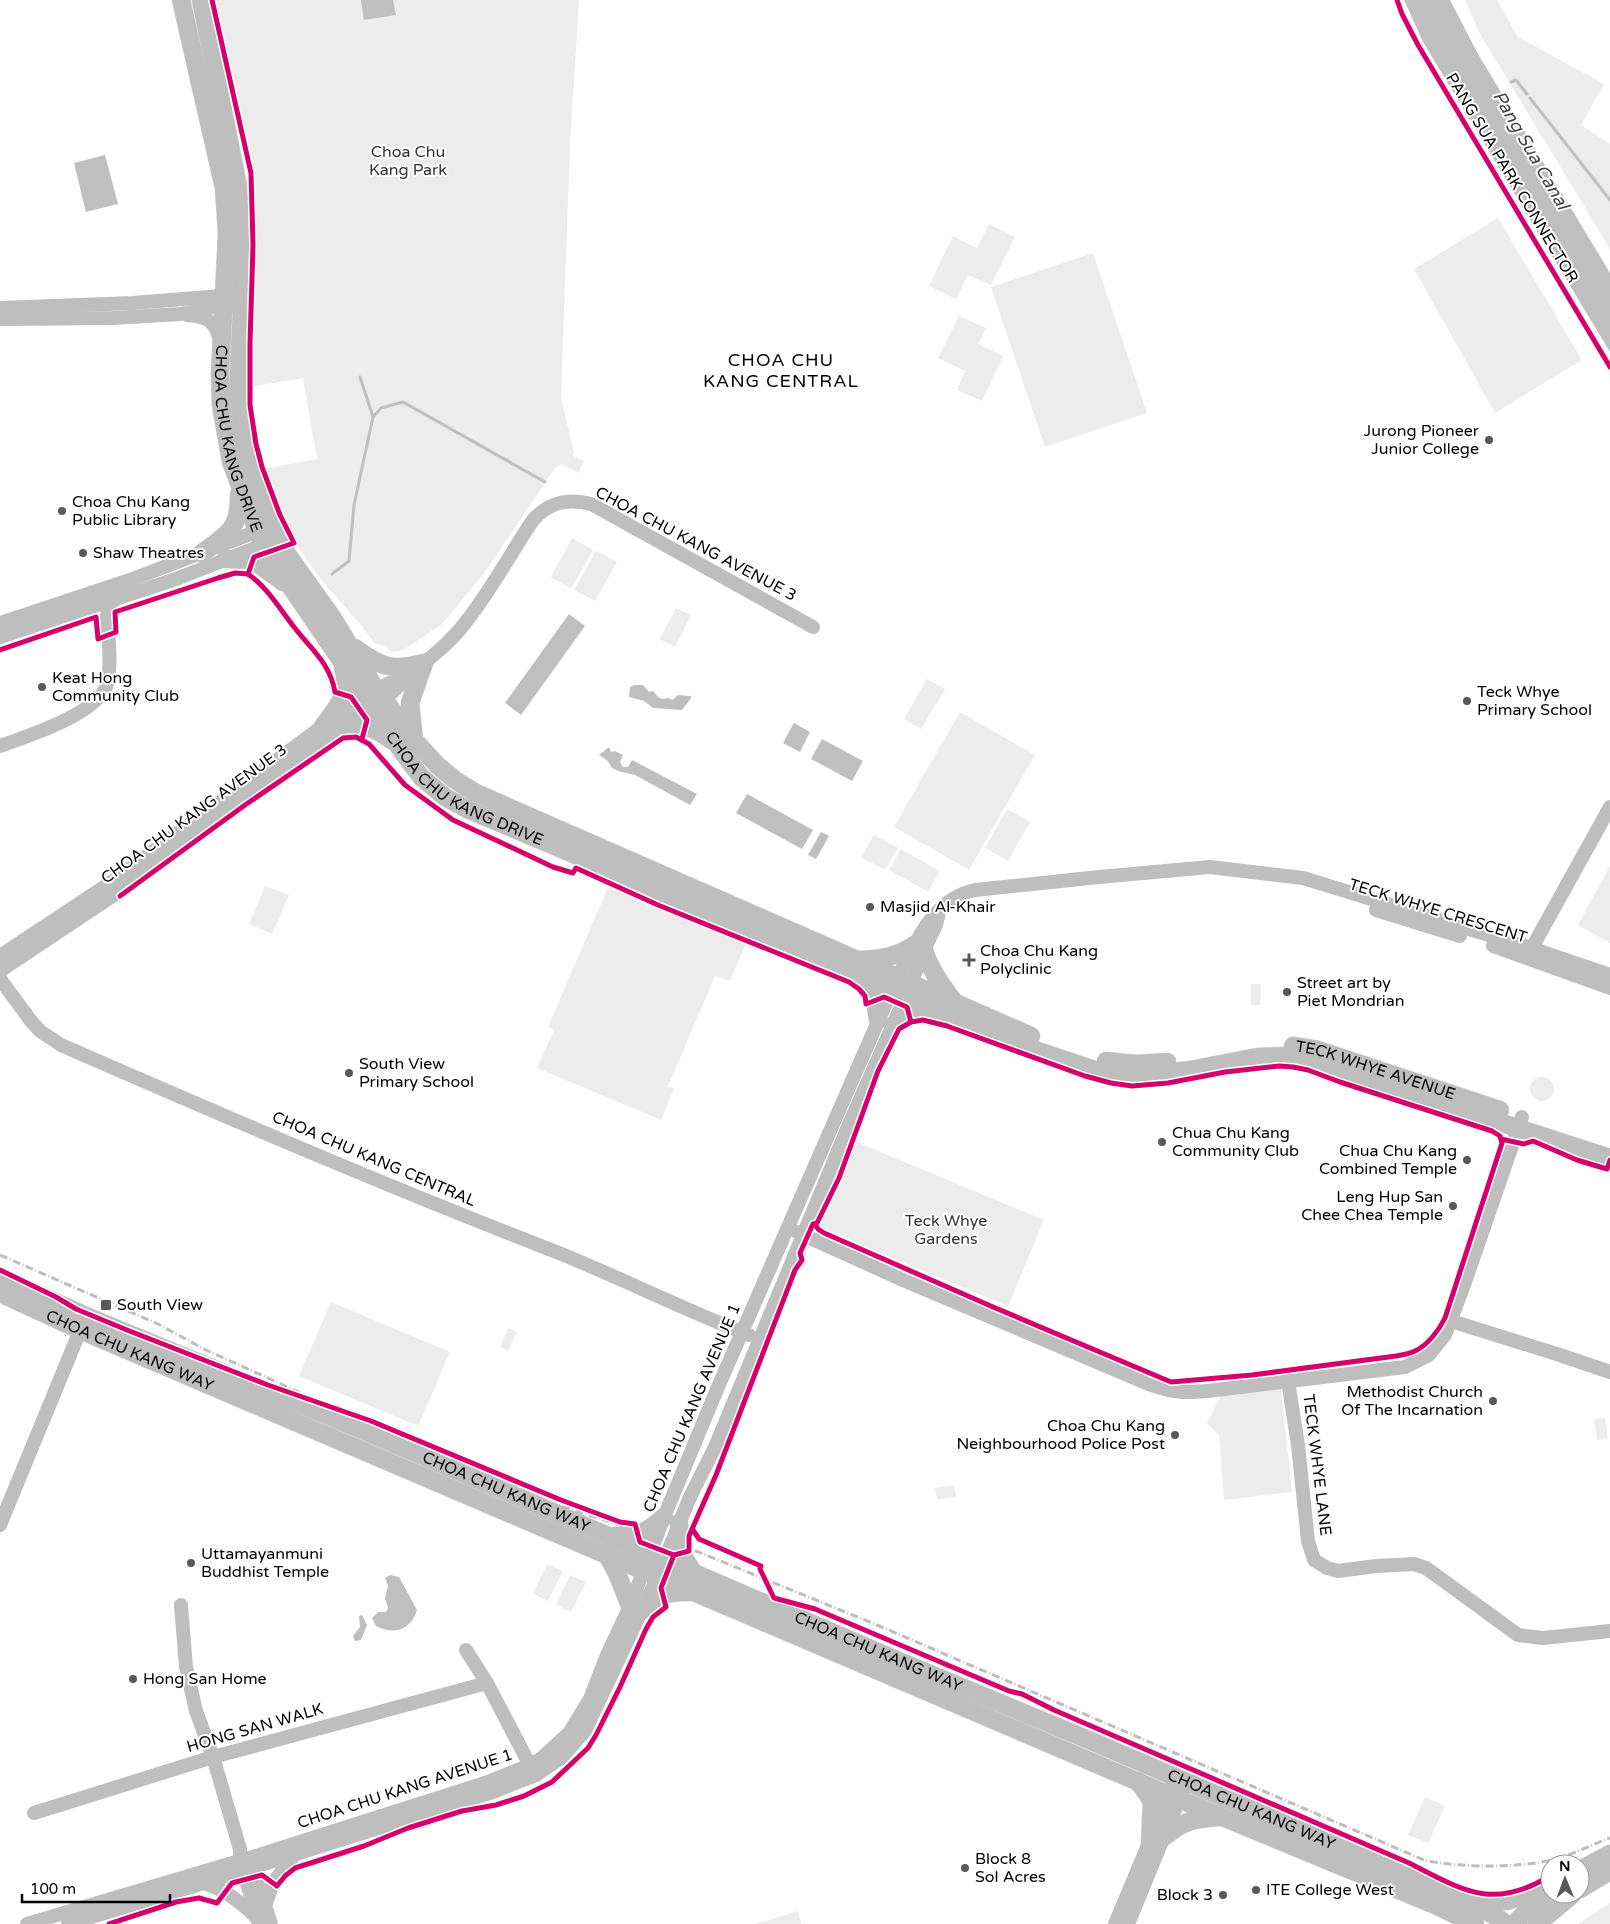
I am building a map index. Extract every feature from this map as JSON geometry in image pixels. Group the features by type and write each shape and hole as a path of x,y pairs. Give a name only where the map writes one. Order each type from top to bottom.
{"main road":[{"name":"CHOA CHU KANG DRIVE","path":"181,0 224,188 227,234 220,374 221,405 231,462 239,486 267,535 290,586 342,662 436,765 476,793 857,960 900,989"},
{"name":"CHOA CHU KANG DRIVE","path":"201,0 238,186 243,252 238,393 247,459 267,535 349,643 397,745 421,777 445,797 469,810 869,984 900,989"},
{"path":"221,405 226,396 238,393"},
{"path":"202,553 223,537 236,523 240,509 239,486"},
{"path":"226,559 253,560 290,586"},
{"path":"349,643 374,661 385,666 401,669 424,663"},
{"path":"323,726 340,705 344,695 347,680 342,662"},
{"path":"414,740 410,703 424,663"},
{"path":"341,729 356,726 366,727 380,732 397,745"},
{"path":"857,960 885,959 920,947 936,977 954,1002"},
{"path":"869,984 886,1023 930,1008"},
{"name":"TECK WHYE AVENUE","path":"900,989 954,1002 1036,1038 1118,1064 1157,1064 1255,1045 1282,1044 1306,1047 1520,1122 1610,1158"},
{"name":"TECK WHYE AVENUE","path":"900,989 930,1008 1026,1047 1098,1071 1134,1077 1190,1070 1257,1057 1290,1057 1313,1061 1520,1122 1610,1145"},
{"name":"CHOA CHU KANG WAY","path":"0,1277 83,1323 607,1555 693,1573 1466,1902 1506,1924"},
{"name":"CHOA CHU KANG WAY","path":"0,1293 350,1425 611,1537 698,1593 1476,1924"},
{"path":"611,1537 635,1536 672,1520 681,1553 693,1573"},
{"path":"607,1555 636,1608 663,1594 698,1593"},
{"path":"1138,1781 1152,1802 1157,1840 1179,1824 1201,1818 1223,1817"},
{"path":"1590,1865 1610,1854"},
{"path":"1590,1883 1610,1871"},
{"path":"1466,1902 1507,1901 1540,1890"},
{"path":"1514,1924 1540,1897"},
{"path":"1537,1924 1561,1904"},
{"path":"1435,1905 1453,1924"}],"street":[{"path":"185,299 210,289 226,272"},
{"path":"0,319 39,313 185,299 242,300"},
{"path":"180,314 214,307 224,301"},
{"path":"0,308 39,313 180,314 200,316 215,326 222,347"},
{"name":"CHOA CHU KANG AVENUE 3","path":"0,971 111,896 341,729 388,684 404,679 424,663 444,646 465,623 490,588 533,520 545,509 560,502 580,501 600,509 813,627"},
{"path":"0,623 130,580 202,553 267,535"},
{"path":"0,638 176,579 226,559 267,535"},
{"path":"0,746 68,718 96,700 104,692 108,677 107,615 114,599"},
{"name":"CHOA CHU KANG AVENUE 3","path":"0,956 116,879 323,726 374,699"},
{"path":"0,754 51,736 68,718"},
{"path":"1529,953 1610,807"},
{"name":"TECK WHYE CRESCENT","path":"900,989 920,947 936,925 940,909 954,897 964,892 1210,867 1254,872 1610,975"},
{"name":"TECK WHYE CRESCENT","path":"1529,953 1610,988"},
{"name":"CHOA CHU KANG CENTRAL","path":"0,979 35,1026 61,1045 380,1181 568,1257 759,1339"},
{"name":"CHOA CHU KANG AVENUE 1","path":"672,1520 718,1440 850,1122 900,989"},
{"name":"CHOA CHU KANG AVENUE 1","path":"68,1924 204,1883 245,1861 295,1855 493,1792 533,1770 561,1758 585,1731 672,1520 742,1332 788,1228 886,1023"},
{"name":"TECK WHYE LANE","path":"788,1228 920,1288 1170,1392 1187,1393 1405,1367 1429,1355 1442,1340 1451,1321 1520,1122"},
{"path":"1451,1321 1610,1372"},
{"path":"0,1525 83,1323"},
{"name":"TECK WHYE LANE","path":"1288,1381 1298,1445 1308,1542 1314,1560 1326,1568 1338,1571 1414,1564 1426,1568 1518,1636 1543,1638 1610,1631"},
{"path":"181,1605 186,1667 196,1711 213,1758 260,1916"},
{"name":"CHOA CHU KANG AVENUE 1","path":"27,1924 245,1861 488,1782 533,1770 542,1758 569,1733 581,1715 590,1699 607,1655 636,1608"},
{"path":"466,1650 487,1683 533,1770"},
{"name":"HONG SAN WALK","path":"34,1812 213,1758 487,1683"},
{"path":"523,1748 542,1758"},
{"path":"1128,1924 1157,1840 1181,1780"},
{"path":"1115,1924 1157,1840"},
{"path":"260,1916 273,1883 295,1855"},
{"path":"204,1883 231,1895 271,1924"}],"green space":[{"name":"Choa Chu Kang Park","path":"213,0 579,0 570,145 561,397 574,453 572,455 584,461 578,473 561,464 555,468 485,572 442,624 405,649 395,652 390,651 386,646 375,644 313,569 284,521 263,469 317,459 303,378 249,387 251,257 248,178"},
{"path":"1465,0 1497,0 1518,37 1604,84 1581,125 1610,144 1610,249 1480,34"},
{"path":"1498,218 1582,360 1495,413 1414,269"},
{"path":"989,224 1015,237 991,285 968,275 956,299 929,286 953,236 977,248"},
{"path":"1093,253 1147,413 1045,447 991,287"},
{"path":"959,316 986,328 978,344 1003,356 982,401 957,390 965,371 938,358"},
{"path":"572,538 593,550 571,589 551,577"},
{"path":"596,551 617,562 595,601 574,590"},
{"path":"676,608 691,615 675,647 660,639"},
{"path":"927,679 945,689 921,729 904,719"},
{"path":"960,712 1035,755 969,870 894,827"},
{"path":"1007,809 1030,822 1008,861 985,848"},
{"path":"874,835 898,848 885,870 861,857"},
{"path":"901,849 940,871 928,892 889,870"},
{"path":"1610,866 1610,943 1578,925"},
{"path":"609,885 746,943 730,981 715,976 668,1086 674,1089 661,1120 537,1068 554,1030 548,1027"},
{"path":"265,886 289,895 272,934 249,924"},
{"path":"1251,984 1261,984 1260,1005 1251,1005"},
{"path":"1542,1077 1551,1080 1554,1089 1551,1098 1542,1101 1533,1098 1530,1089 1533,1080"},
{"name":"Teck Whye Gardens","path":"854,1141 1044,1220 1008,1306 818,1227"},
{"path":"331,1302 450,1352 418,1426 299,1376"},
{"path":"508,1328 517,1332 508,1351 500,1347"},
{"path":"1280,1379 1292,1492 1224,1500 1219,1435 1207,1423 1227,1384"},
{"path":"1605,1418 1608,1438 1597,1440 1594,1419"},
{"path":"954,1485 956,1497 937,1499 935,1488"},
{"path":"547,1564 563,1571 548,1601 533,1594"},
{"path":"570,1575 586,1582 571,1612 556,1605"},
{"path":"1425,1797 1445,1806 1428,1843 1408,1835"},
{"path":"1610,1903 1610,1924 1578,1924"},
{"path":"798,1911 801,1924 755,1924"}],"water":[{"path":"361,0 393,0 396,15 364,20"},
{"name":"Pang Sua Canal","path":"1404,0 1450,0 1478,54 1610,273 1610,352 1423,42"},
{"path":"105,155 118,204 86,212 74,163"},
{"path":"569,614 585,626 521,715 505,703"},
{"path":"643,685 649,692 653,691 662,699 669,698 672,700 678,695 691,696 691,698 682,710 653,708 644,701 629,697 630,687"},
{"path":"794,723 810,732 800,752 783,743"},
{"path":"822,739 863,761 852,781 811,759"},
{"path":"609,747 611,752 615,751 623,755 620,762 623,767 628,767 632,760 697,794 690,805 635,775 612,768 607,760 599,755"},
{"path":"747,794 813,830 802,849 736,813"},
{"path":"821,832 829,836 816,859 808,855"},
{"path":"390,1575 399,1577 417,1610 406,1627 395,1630 376,1626 372,1618 378,1612 386,1612 388,1608 385,1598 388,1586 385,1578"},
{"path":"362,1615 367,1625 361,1640 355,1641 353,1636 360,1627 359,1616"}],"waterway":[{"name":"Pang Sua Canal","path":"1511,82 1516,80 1527,94"},
{"path":"1530,98 1610,200"},
{"path":"360,377 373,417"},
{"path":"332,574 349,561 354,505 373,417 381,408 403,402 545,482"}],"railway":[{"path":"0,1255 158,1324 206,1350 336,1409 554,1504 679,1544 877,1625 1424,1860 1471,1866 1506,1866 1538,1863 1574,1853 1610,1838"}],"cycle path":[{"path":"212,0 251,173 253,245 250,405 256,444 262,467 280,515 294,543 254,557 248,574"},
{"name":"PANG SUA PARK CONNECTOR","path":"1397,0 1418,45 1610,367"},
{"path":"0,650 96,617 98,639 116,632 115,612 235,573 248,574"},
{"path":"248,574 267,592 319,657 329,673 335,692 351,697 367,720 362,739"},
{"path":"120,896 245,805 343,738 356,737 369,744 405,785 453,820 553,867 573,873 576,868 658,905 849,982 865,996 866,1004 884,997 907,1007 911,1022"},
{"path":"109,1924 176,1902 199,1898 217,1903 232,1883 262,1875 277,1886 295,1868 462,1811 496,1805 524,1796 552,1782 588,1748 620,1687 646,1629 653,1617 666,1607 661,1588 674,1555 689,1551 689,1536 716,1475 795,1270 802,1260 800,1253 813,1224 817,1223 839,1178 878,1071 899,1029 911,1022 923,1020 947,1026 1085,1076 1132,1086 1168,1083 1225,1072 1279,1066 1308,1070 1492,1131 1500,1136 1502,1143 1445,1318 1429,1341 1415,1351 1403,1355 1252,1375 1171,1382 824,1233 815,1224"},
{"path":"1501,1139 1524,1144 1533,1141 1577,1160 1607,1169 1610,1160"},
{"path":"0,1270 56,1297 76,1309 127,1330 268,1385 371,1421 561,1500 620,1522 635,1524 640,1542 674,1555"},
{"path":"693,1530 699,1539 761,1566 760,1569 774,1598 815,1609 1009,1691 1022,1694 1054,1710 1409,1863 1462,1888 1478,1893 1511,1893 1540,1882"}],"place":[{"name":"Jurong Pioneer Junior College","path":"1489,440"},
{"name":"Choa Chu Kang Public Library","path":"62,511"},
{"name":"Shaw Theatres","path":"83,553"},
{"name":"Keat Hong Community Club","path":"42,687"},
{"name":"Teck Whye Primary School","path":"1467,701"},
{"name":"Masjid Al-Khair","path":"870,907"},
{"name":"Choa Chu Kang Polyclinic","path":"969,960"},
{"name":"Street art by Piet Mondrian","path":"1287,992"},
{"name":"South View Primary School","path":"349,1073"},
{"name":"Chua Chu Kang Community Club","path":"1162,1142"},
{"name":"Chua Chu Kang Combined Temple","path":"1467,1160"},
{"name":"Leng Hup San Chee Chea Temple","path":"1453,1206"},
{"name":"South View","path":"106,1305"},
{"name":"Methodist Church Of The Incarnation","path":"1493,1401"},
{"name":"Choa Chu Kang Neighbourhood Police Post","path":"1175,1435"},
{"name":"Uttamayanmuni Buddhist Temple","path":"191,1563"},
{"name":"Hong San Home","path":"133,1679"},
{"name":"Block 8 Sol Acres","path":"965,1868"},
{"name":"ITE College West","path":"1256,1890"},
{"name":"Block 3","path":"1223,1895"}],"district":[{"name":"CHOA CHU KANG CENTRAL","path":"781,370"}]}
